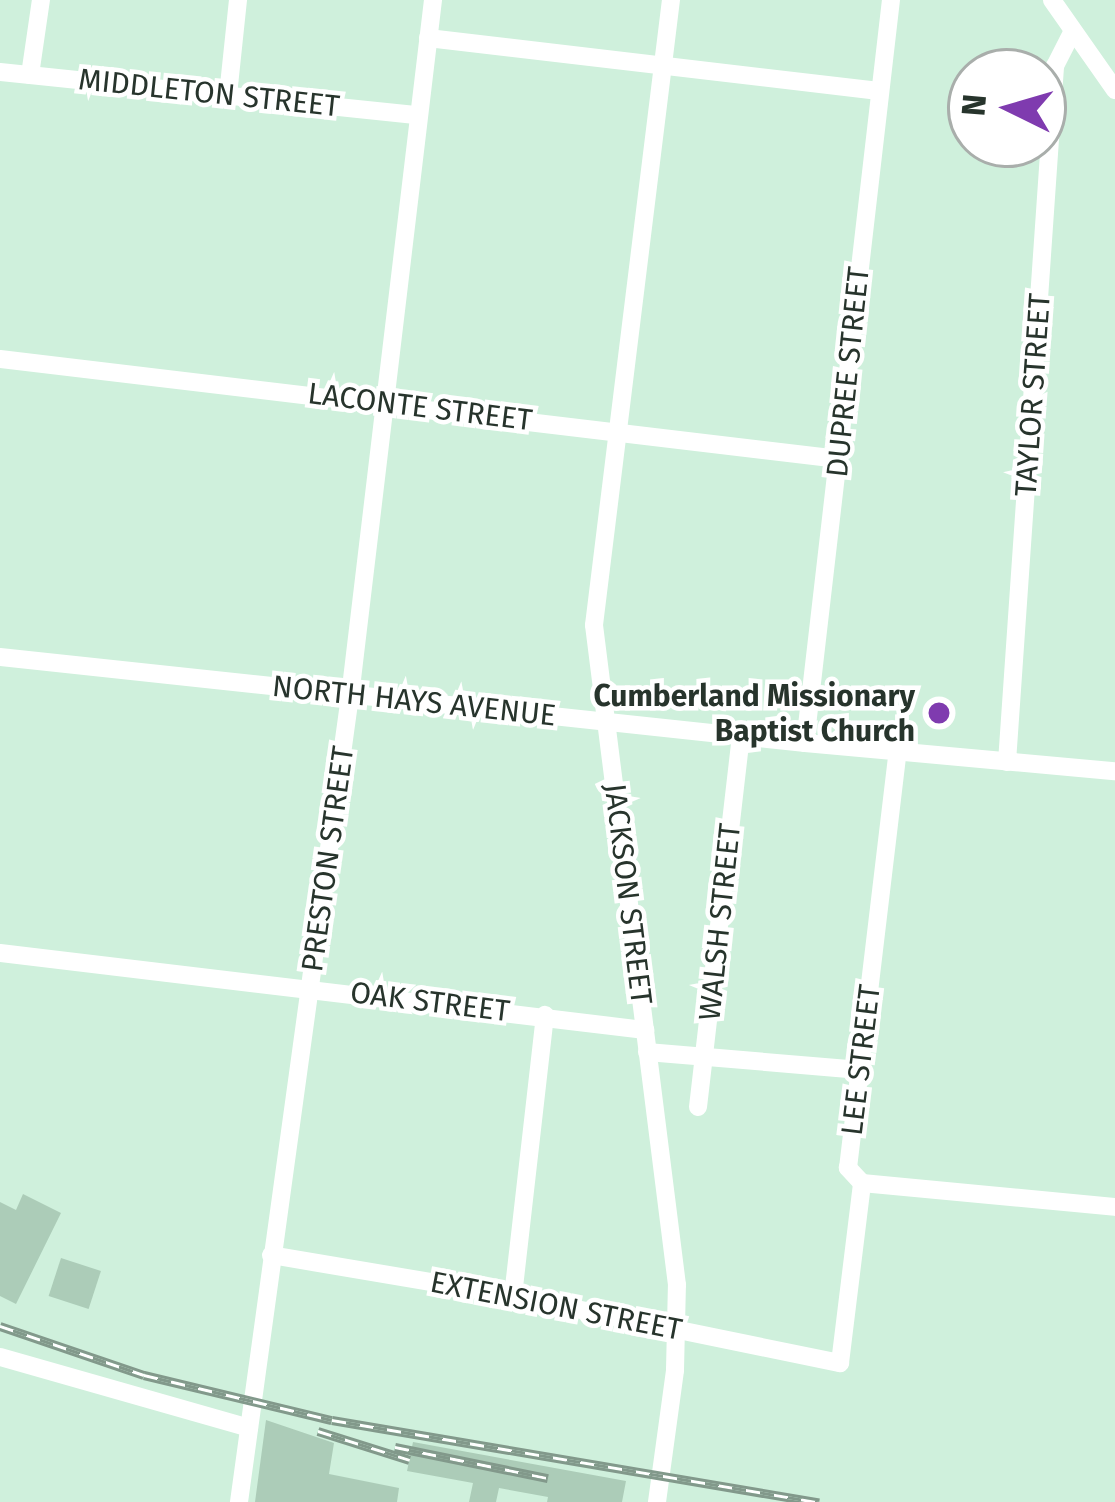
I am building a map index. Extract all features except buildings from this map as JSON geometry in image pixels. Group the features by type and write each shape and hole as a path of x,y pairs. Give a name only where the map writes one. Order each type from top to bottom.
{"street":[{"path":"30,75 41,0"},
{"path":"228,94 238,0"},
{"name":"PRESTON STREET","path":"239,1502 350,696 433,0"},
{"name":"JACKSON STREET","path":"657,1502 675,1370 677,1285 594,625 671,0"},
{"name":"DUPREE STREET","path":"805,743 891,0"},
{"path":"1052,0 1115,90"},
{"name":"TAYLOR STREET","path":"1007,762 1055,66 1072,32"},
{"path":"428,38 879,91"},
{"name":"MIDDLETON STREET","path":"0,72 418,115"},
{"name":"LACONTE STREET","path":"0,359 839,459"},
{"name":"NORTH HAYS AVENUE","path":"0,657 805,743 1115,770"},
{"name":"WALSH STREET","path":"698,1107 741,736"},
{"name":"LEE STREET","path":"840,1363 862,1183 848,1168 898,752"},
{"name":"OAK STREET","path":"0,953 645,1030"},
{"path":"513,1296 545,1016"},
{"path":"647,1052 860,1070"},
{"path":"862,1183 1115,1207"},
{"name":"EXTENSION STREET","path":"271,1256 513,1296 840,1363"},
{"path":"0,1357 249,1428"}],"railway":[{"path":"0,1326 144,1375 332,1420 819,1502"},
{"path":"318,1431 410,1460"},
{"path":"395,1447 548,1478"}],"place":[{"name":"Cumberland Missionary Baptist Church","path":"939,713"}]}
